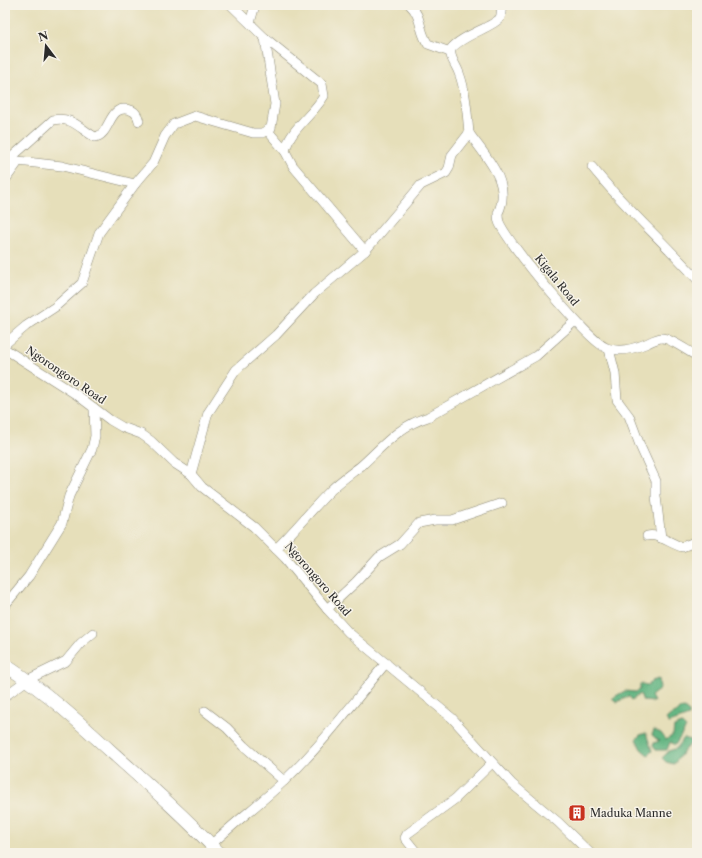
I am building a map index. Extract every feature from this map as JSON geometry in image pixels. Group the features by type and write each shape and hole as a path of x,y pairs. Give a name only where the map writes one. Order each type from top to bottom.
{"street":[{"path":"231,5 265,38 319,80 323,88 324,96 316,108 288,140 285,151"},
{"path":"250,23 255,5"},
{"path":"410,5 417,13 428,44 450,52"},
{"path":"450,52 457,43 497,21 501,14 501,5"},
{"path":"5,344 26,326 55,307 82,283 99,233 134,184 158,156 169,130 174,124 195,116 253,133 268,131 273,124 275,104 265,38"},
{"path":"191,474 208,413 236,370 276,335 314,294 365,251 421,185 446,173 449,168 452,155 469,133 465,94 450,52"},
{"path":"5,180 10,163 53,120 60,118 71,121 95,137 98,137 102,132 115,112 122,108 132,110 139,121"},
{"path":"268,131 285,151 293,166 365,251"},
{"name":"Kigala Road","path":"469,133 500,179 503,197 498,213 501,225 530,265 575,321 600,345 609,349"},
{"path":"10,163 62,166 134,184"},
{"path":"592,167 608,186 667,245 697,279"},
{"path":"276,549 308,517 332,489 393,435 536,356 575,321"},
{"path":"661,538 656,496 656,481 629,416 617,400 615,373 609,349 637,348 661,338 697,356"},
{"name":"Ngorongoro Road","path":"5,349 122,427 142,434 174,463 191,474 202,487 254,527 276,549 327,609 358,641 452,718 512,784 558,822 590,853"},
{"path":"5,605 29,576 62,523 69,496 92,449 95,436 94,408"},
{"path":"327,609 356,582 379,557 400,544 419,523 435,520 452,520 502,503"},
{"path":"648,536 652,535 682,547 697,541"},
{"path":"5,696 27,680 66,661 81,643 93,633"},
{"path":"5,665 68,712 182,815 215,849 324,740 386,663"},
{"path":"206,711 227,728 244,746 284,781"},
{"path":"417,853 405,838 407,834 455,799 492,763"}],"green space":[{"path":"659,679 660,689 651,696 654,702 643,701 640,694 632,700 629,696 617,702 612,698 625,691 636,692 640,689 640,684 648,685 652,681"},
{"path":"684,708 689,712 689,716 669,723 666,719 672,714 675,714 679,709"},
{"path":"682,724 686,728 675,745 670,742 667,750 656,750 653,746 654,743 659,741 652,735 654,730 661,733 666,740 673,735 674,727"},
{"path":"646,733 652,751 648,755 641,749 636,739 640,735"},
{"path":"684,738 694,741 685,749 674,764 666,762 662,758 669,751 677,748"}],"place":[{"name":"Maduka Manne","path":"577,813"}]}
